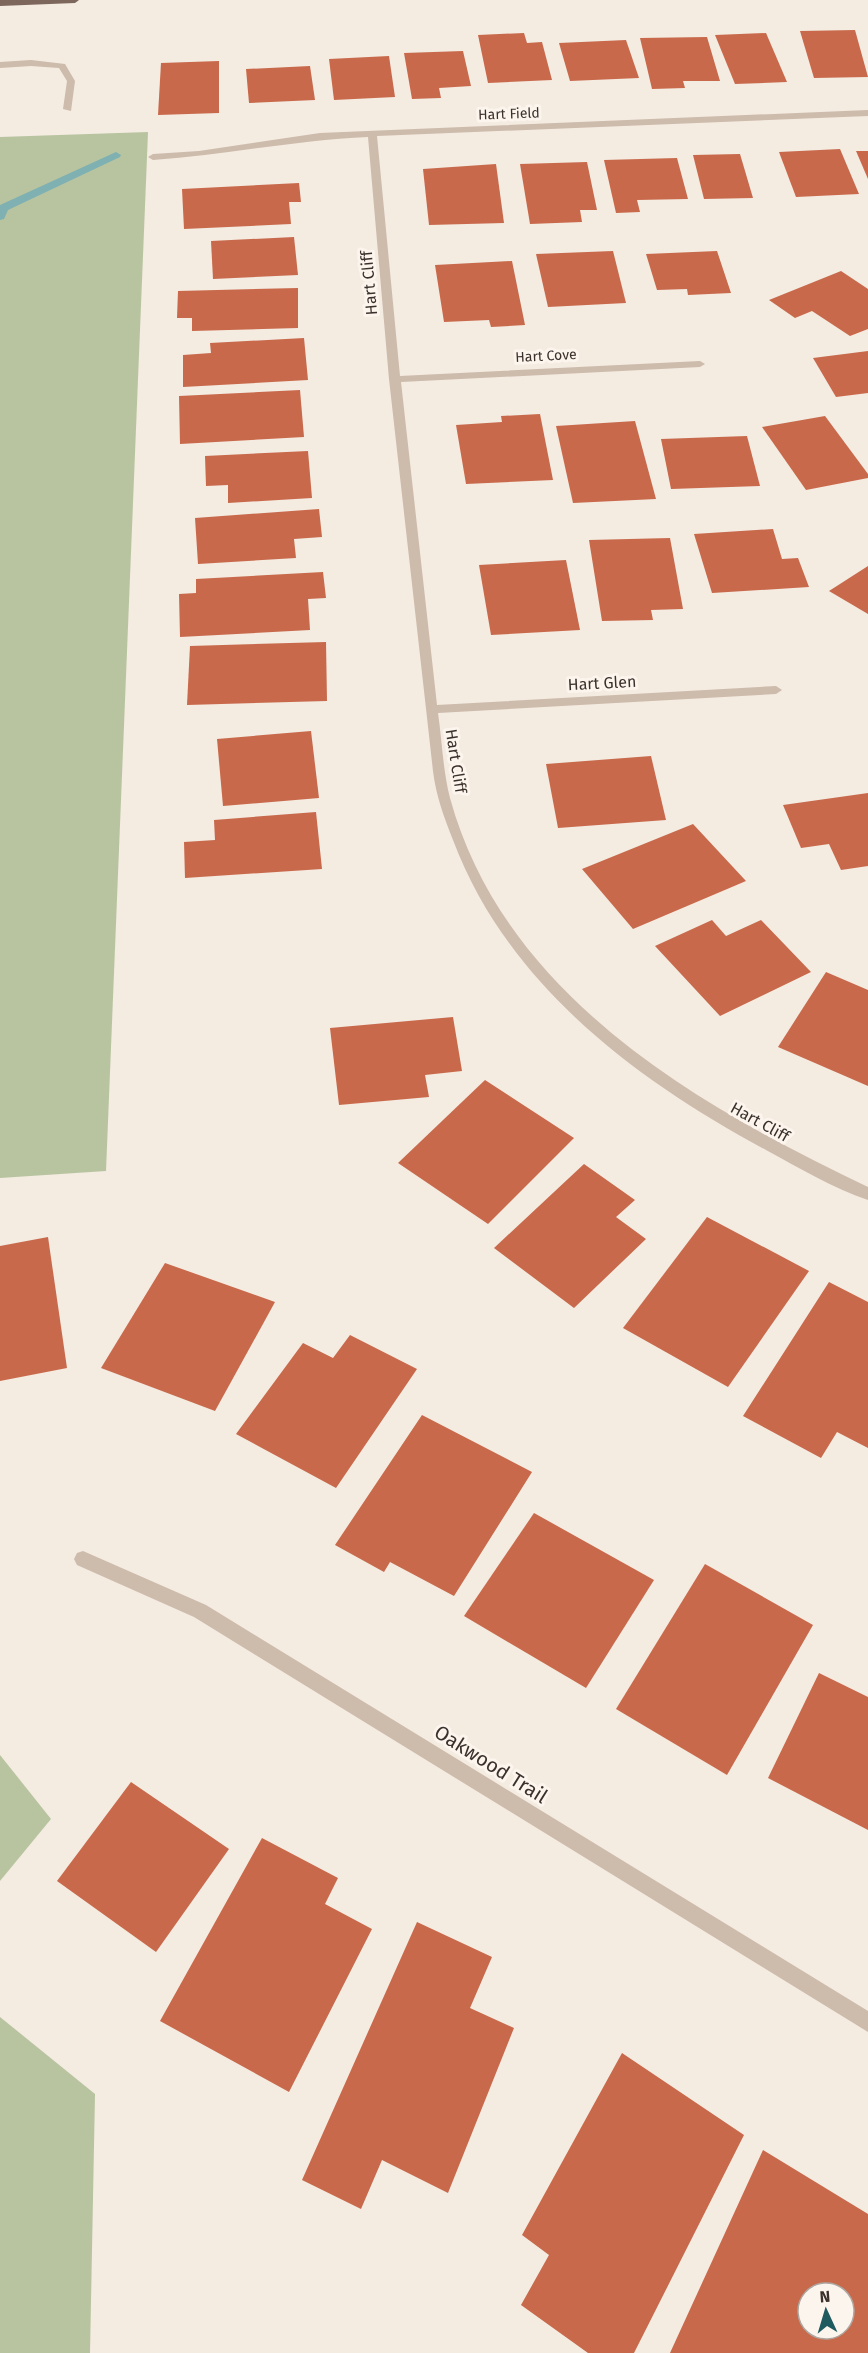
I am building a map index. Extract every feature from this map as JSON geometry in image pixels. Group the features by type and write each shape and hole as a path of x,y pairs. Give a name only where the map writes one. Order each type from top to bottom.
{"main road":[{"path":"0,3 75,0"}],"street":[{"path":"0,65 31,63 62,66 71,81 68,109"},
{"name":"Hart Field","path":"153,157 199,154 284,139 868,113"},
{"name":"Hart Cliff","path":"372,134 394,379 430,709 444,796 460,846 496,912 519,945 560,994 610,1041 668,1086 733,1127 868,1194"},
{"name":"Hart Cove","path":"394,379 700,364"},
{"name":"Hart Glen","path":"430,709 776,690"},
{"name":"Oakwood Trail","path":"83,1558 200,1611 868,2022"}],"green space":[{"path":"148,132 106,1171 0,1178 0,137"},
{"path":"0,1755 51,1819 0,1881"},
{"path":"0,2017 95,2094 90,2353 0,2353"}],"building":[{"path":"855,30 868,77 814,78 800,31"},
{"path":"524,33 527,43 542,42 552,80 488,83 478,35"},
{"path":"766,33 787,82 735,84 715,35"},
{"path":"707,37 720,81 683,81 685,88 652,89 640,38"},
{"path":"626,40 639,78 570,81 559,43"},
{"path":"463,51 471,86 439,88 441,98 412,99 404,53"},
{"path":"389,56 395,97 334,100 329,59"},
{"path":"219,61 219,113 158,115 161,63"},
{"path":"310,66 315,100 249,103 246,69"},
{"path":"840,149 859,194 796,197 779,152"},
{"path":"856,151 868,151 868,179"},
{"path":"740,154 753,198 704,199 693,155"},
{"path":"677,158 688,199 637,200 640,212 616,213 604,160"},
{"path":"587,162 597,210 580,210 582,222 530,224 520,164"},
{"path":"496,164 504,223 429,225 423,169"},
{"path":"299,183 301,202 289,202 291,224 184,229 182,189"},
{"path":"294,237 298,275 213,279 211,241"},
{"path":"613,251 626,303 548,307 536,254"},
{"path":"717,251 731,293 688,295 687,289 657,290 646,254"},
{"path":"512,261 525,325 491,327 489,320 444,322 435,265"},
{"path":"841,271 868,289 868,329 850,336 812,311 795,318 769,300"},
{"path":"298,288 298,328 192,331 192,318 177,318 178,291"},
{"path":"304,338 308,380 183,387 183,355 211,353 210,343"},
{"path":"868,351 868,393 836,397 813,358"},
{"path":"300,390 304,437 180,444 179,396"},
{"path":"540,414 553,480 466,484 456,425 502,422 501,416"},
{"path":"825,416 868,474 868,478 806,490 762,427"},
{"path":"635,421 656,499 573,503 556,426"},
{"path":"747,436 760,486 671,489 661,439"},
{"path":"308,451 312,498 228,503 228,485 206,486 205,456"},
{"path":"319,509 322,537 294,539 296,558 198,564 195,518"},
{"path":"773,529 782,559 798,558 809,587 712,593 694,534"},
{"path":"670,538 683,609 651,610 653,620 602,621 589,540"},
{"path":"566,560 580,630 491,635 479,565"},
{"path":"868,566 868,614 829,591"},
{"path":"323,572 326,598 308,599 310,630 180,637 179,594 196,593 196,579"},
{"path":"326,642 327,701 187,705 190,646"},
{"path":"311,731 319,798 223,806 217,739"},
{"path":"651,756 666,820 558,828 546,764"},
{"path":"868,793 868,866 841,870 829,844 801,848 783,805"},
{"path":"316,812 322,869 185,878 184,842 215,840 214,820"},
{"path":"693,824 746,881 633,929 582,869"},
{"path":"712,920 726,936 761,920 811,972 720,1016 655,946"},
{"path":"826,972 868,990 868,1086 778,1047"},
{"path":"453,1017 462,1071 425,1075 429,1097 339,1105 330,1028"},
{"path":"485,1080 574,1138 488,1224 398,1163"},
{"path":"584,1164 635,1200 616,1217 646,1239 574,1308 494,1248"},
{"path":"707,1217 809,1271 728,1387 623,1328"},
{"path":"48,1237 67,1368 0,1381 0,1246"},
{"path":"165,1263 275,1302 215,1411 101,1368"},
{"path":"829,1282 868,1302 868,1448 837,1432 821,1458 743,1416"},
{"path":"350,1335 417,1369 336,1488 236,1434 303,1343 333,1358"},
{"path":"422,1415 532,1472 454,1596 390,1562 384,1572 335,1545"},
{"path":"534,1513 654,1580 586,1688 464,1616"},
{"path":"705,1564 813,1625 727,1775 616,1709"},
{"path":"819,1673 868,1697 868,1830 768,1778"},
{"path":"131,1782 229,1849 156,1952 57,1881"},
{"path":"262,1838 338,1878 325,1904 372,1929 289,2092 160,2021"},
{"path":"417,1922 492,1957 470,2008 514,2028 448,2193 382,2160 361,2209 302,2180"},
{"path":"622,2053 744,2135 634,2353 588,2353 521,2305 549,2255 522,2235"},
{"path":"763,2150 868,2214 868,2353 670,2353"}],"waterway":[{"path":"0,217 3,208 116,155"}]}
